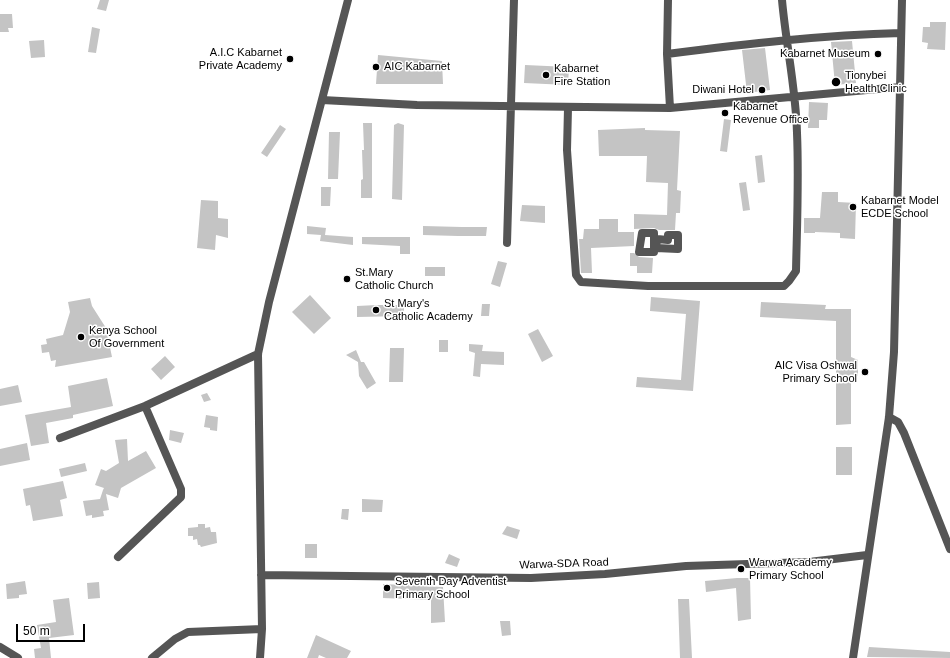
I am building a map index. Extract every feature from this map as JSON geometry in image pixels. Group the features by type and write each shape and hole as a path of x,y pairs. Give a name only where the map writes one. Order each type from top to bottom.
{"street":[{"path":"260,658 262,629 258,354 269,302 348,0"},
{"path":"507,243 514,0"},
{"path":"668,0 667,54 670,108"},
{"path":"568,108 567,150 570,208 576,275 581,282 648,286 784,286 796,271 798,147 785,39 782,0"},
{"path":"853,658 867,555 889,417 894,352 902,0"},
{"path":"667,54 785,39 846,34 901,33"},
{"path":"322,100 417,105 511,105 568,108 670,108 900,87"},
{"path":"60,438 145,406 258,354"},
{"path":"118,558 182,497 181,488 145,406"},
{"path":"889,417 898,422 904,433 950,549"},
{"name":"Warwa-SDA Road","path":"261,575 531,578 605,574 686,566 810,562 867,555"},
{"path":"152,658 175,639 188,632 262,629"},
{"path":"0,647 18,658"}],"building":[{"path":"100,0 109,0 106,11 97,9"},
{"path":"0,14 12,14 13,28 8,28 9,32 0,32"},
{"path":"930,22 946,22 945,50 927,49 928,43 922,42 923,27 930,27"},
{"path":"92,27 100,29 96,53 88,52"},
{"path":"44,40 45,57 31,58 29,41"},
{"path":"852,41 856,83 835,85 831,42"},
{"path":"765,48 770,90 747,93 742,50"},
{"path":"378,55 442,61 443,84 376,84"},
{"name":"Kabarnet Fire Station","path":"525,65 569,67 568,85 524,83"},
{"path":"809,102 828,103 827,120 819,120 819,128 808,128"},
{"path":"724,119 731,120 727,152 720,151"},
{"path":"363,123 372,123 372,198 361,198 361,180 363,179 362,150 364,150"},
{"path":"398,123 404,125 402,200 392,199 394,125"},
{"path":"280,125 286,129 267,157 261,153"},
{"path":"645,128 645,130 680,131 677,190 681,191 680,213 676,213 675,230 659,230 654,228 634,229 634,214 667,215 668,183 646,182 647,156 599,156 598,130"},
{"path":"329,132 340,132 338,179 328,179"},
{"path":"762,155 765,182 758,183 755,156"},
{"path":"746,182 750,210 743,211 739,183"},
{"path":"321,187 331,187 330,206 321,206"},
{"path":"822,192 838,192 838,202 856,203 855,239 840,238 840,233 804,233 804,218 820,218"},
{"path":"201,200 218,201 218,218 228,219 228,238 216,235 215,250 197,248"},
{"path":"522,205 545,206 545,223 520,221"},
{"path":"599,219 618,219 618,232 634,232 634,246 591,248 592,273 581,273 579,239 583,239 584,229 599,229"},
{"path":"307,226 326,228 325,235 353,237 353,245 320,241 321,235 307,234"},
{"path":"423,226 487,227 486,236 458,236 423,235"},
{"path":"362,237 410,237 410,254 400,254 400,246 362,244"},
{"path":"630,253 634,253 639,257 653,258 652,273 637,273 637,266 630,266"},
{"path":"498,261 507,263 500,287 491,284"},
{"path":"425,267 445,267 445,276 425,276"},
{"path":"310,295 331,318 314,334 292,312"},
{"path":"651,297 700,301 693,391 636,387 637,377 681,380 686,314 650,311"},
{"path":"90,298 92,306 106,328 112,357 55,367 56,360 51,361 49,352 42,353 41,345 47,344 46,339 63,335 70,312 68,302"},
{"path":"761,302 826,305 825,309 851,309 851,357 858,360 858,376 851,376 851,424 836,425 836,321 760,317"},
{"path":"482,304 490,304 489,316 481,316"},
{"path":"404,305 404,316 357,317 357,306"},
{"path":"538,329 553,356 542,362 528,334"},
{"path":"439,340 448,340 448,352 439,352"},
{"path":"469,344 483,345 482,351 504,352 504,365 481,364 480,377 473,376 475,353 469,351"},
{"path":"390,348 404,348 403,382 389,382"},
{"path":"356,350 361,362 364,362 376,383 367,389 359,376 358,362 346,355"},
{"path":"165,356 175,367 161,380 151,369"},
{"path":"107,378 113,406 73,415 73,418 46,423 49,443 31,446 25,415 71,407 68,386"},
{"path":"18,385 22,402 0,406 0,389"},
{"path":"207,393 211,400 204,402 201,395"},
{"path":"206,415 218,417 217,431 204,427"},
{"path":"170,430 184,433 181,443 169,440"},
{"path":"127,439 128,461 146,451 156,468 121,488 118,498 106,494 109,510 103,511 104,516 92,518 92,515 86,516 83,501 100,499 104,488 95,485 101,469 106,471 119,463 115,440"},
{"path":"27,443 30,460 0,466 0,449"},
{"path":"836,447 852,447 852,475 836,475"},
{"path":"85,463 87,471 61,477 59,469"},
{"path":"63,481 67,498 60,500 63,516 33,521 30,505 26,506 23,489"},
{"path":"362,499 383,500 382,512 362,512"},
{"path":"342,509 349,509 348,520 341,519"},
{"path":"198,524 205,524 205,528 210,527 211,532 216,532 217,543 201,547 198,545 197,539 193,540 193,536 188,536 188,528 198,527"},
{"path":"507,526 520,530 517,539 502,534"},
{"path":"305,544 317,544 317,558 305,558"},
{"path":"449,554 460,559 457,567 445,563"},
{"path":"750,578 751,619 738,621 736,588 706,592 705,581"},
{"path":"25,581 27,594 19,595 19,598 7,599 6,584"},
{"path":"99,582 100,598 88,599 87,583"},
{"path":"383,584 443,587 445,622 431,623 431,600 383,598"},
{"path":"69,598 74,635 49,638 51,658 35,658 34,649 41,648 37,625 56,622 53,600"},
{"path":"678,599 689,599 692,658 680,658"},
{"path":"500,621 510,621 511,635 502,636"},
{"path":"316,635 351,651 347,658 326,658 319,655 318,658 307,658"},
{"path":"869,647 950,652 950,658 867,657"}],"place":[{"name":"Kabarnet Museum","path":"878,54"},
{"name":"A.I.C Kabarnet Private Academy","path":"290,59"},
{"name":"AIC Kabarnet","path":"376,67"},
{"name":"Kabarnet Fire Station","path":"546,75"},
{"name":"Tionybei Health Clinic","path":"836,82"},
{"name":"Diwani Hotel","path":"762,90"},
{"name":"Kabarnet Revenue Office","path":"725,113"},
{"name":"Kabarnet Model ECDE School","path":"853,207"},
{"name":"St.Mary Catholic Church","path":"347,279"},
{"name":"St Mary's Catholic Academy","path":"376,310"},
{"name":"Kenya School Of Government","path":"81,337"},
{"name":"AIC Visa Oshwal Primary School","path":"865,372"},
{"name":"Warwa Academy Primary School","path":"741,569"},
{"name":"Seventh Day Adventist Primary School","path":"387,588"}]}
